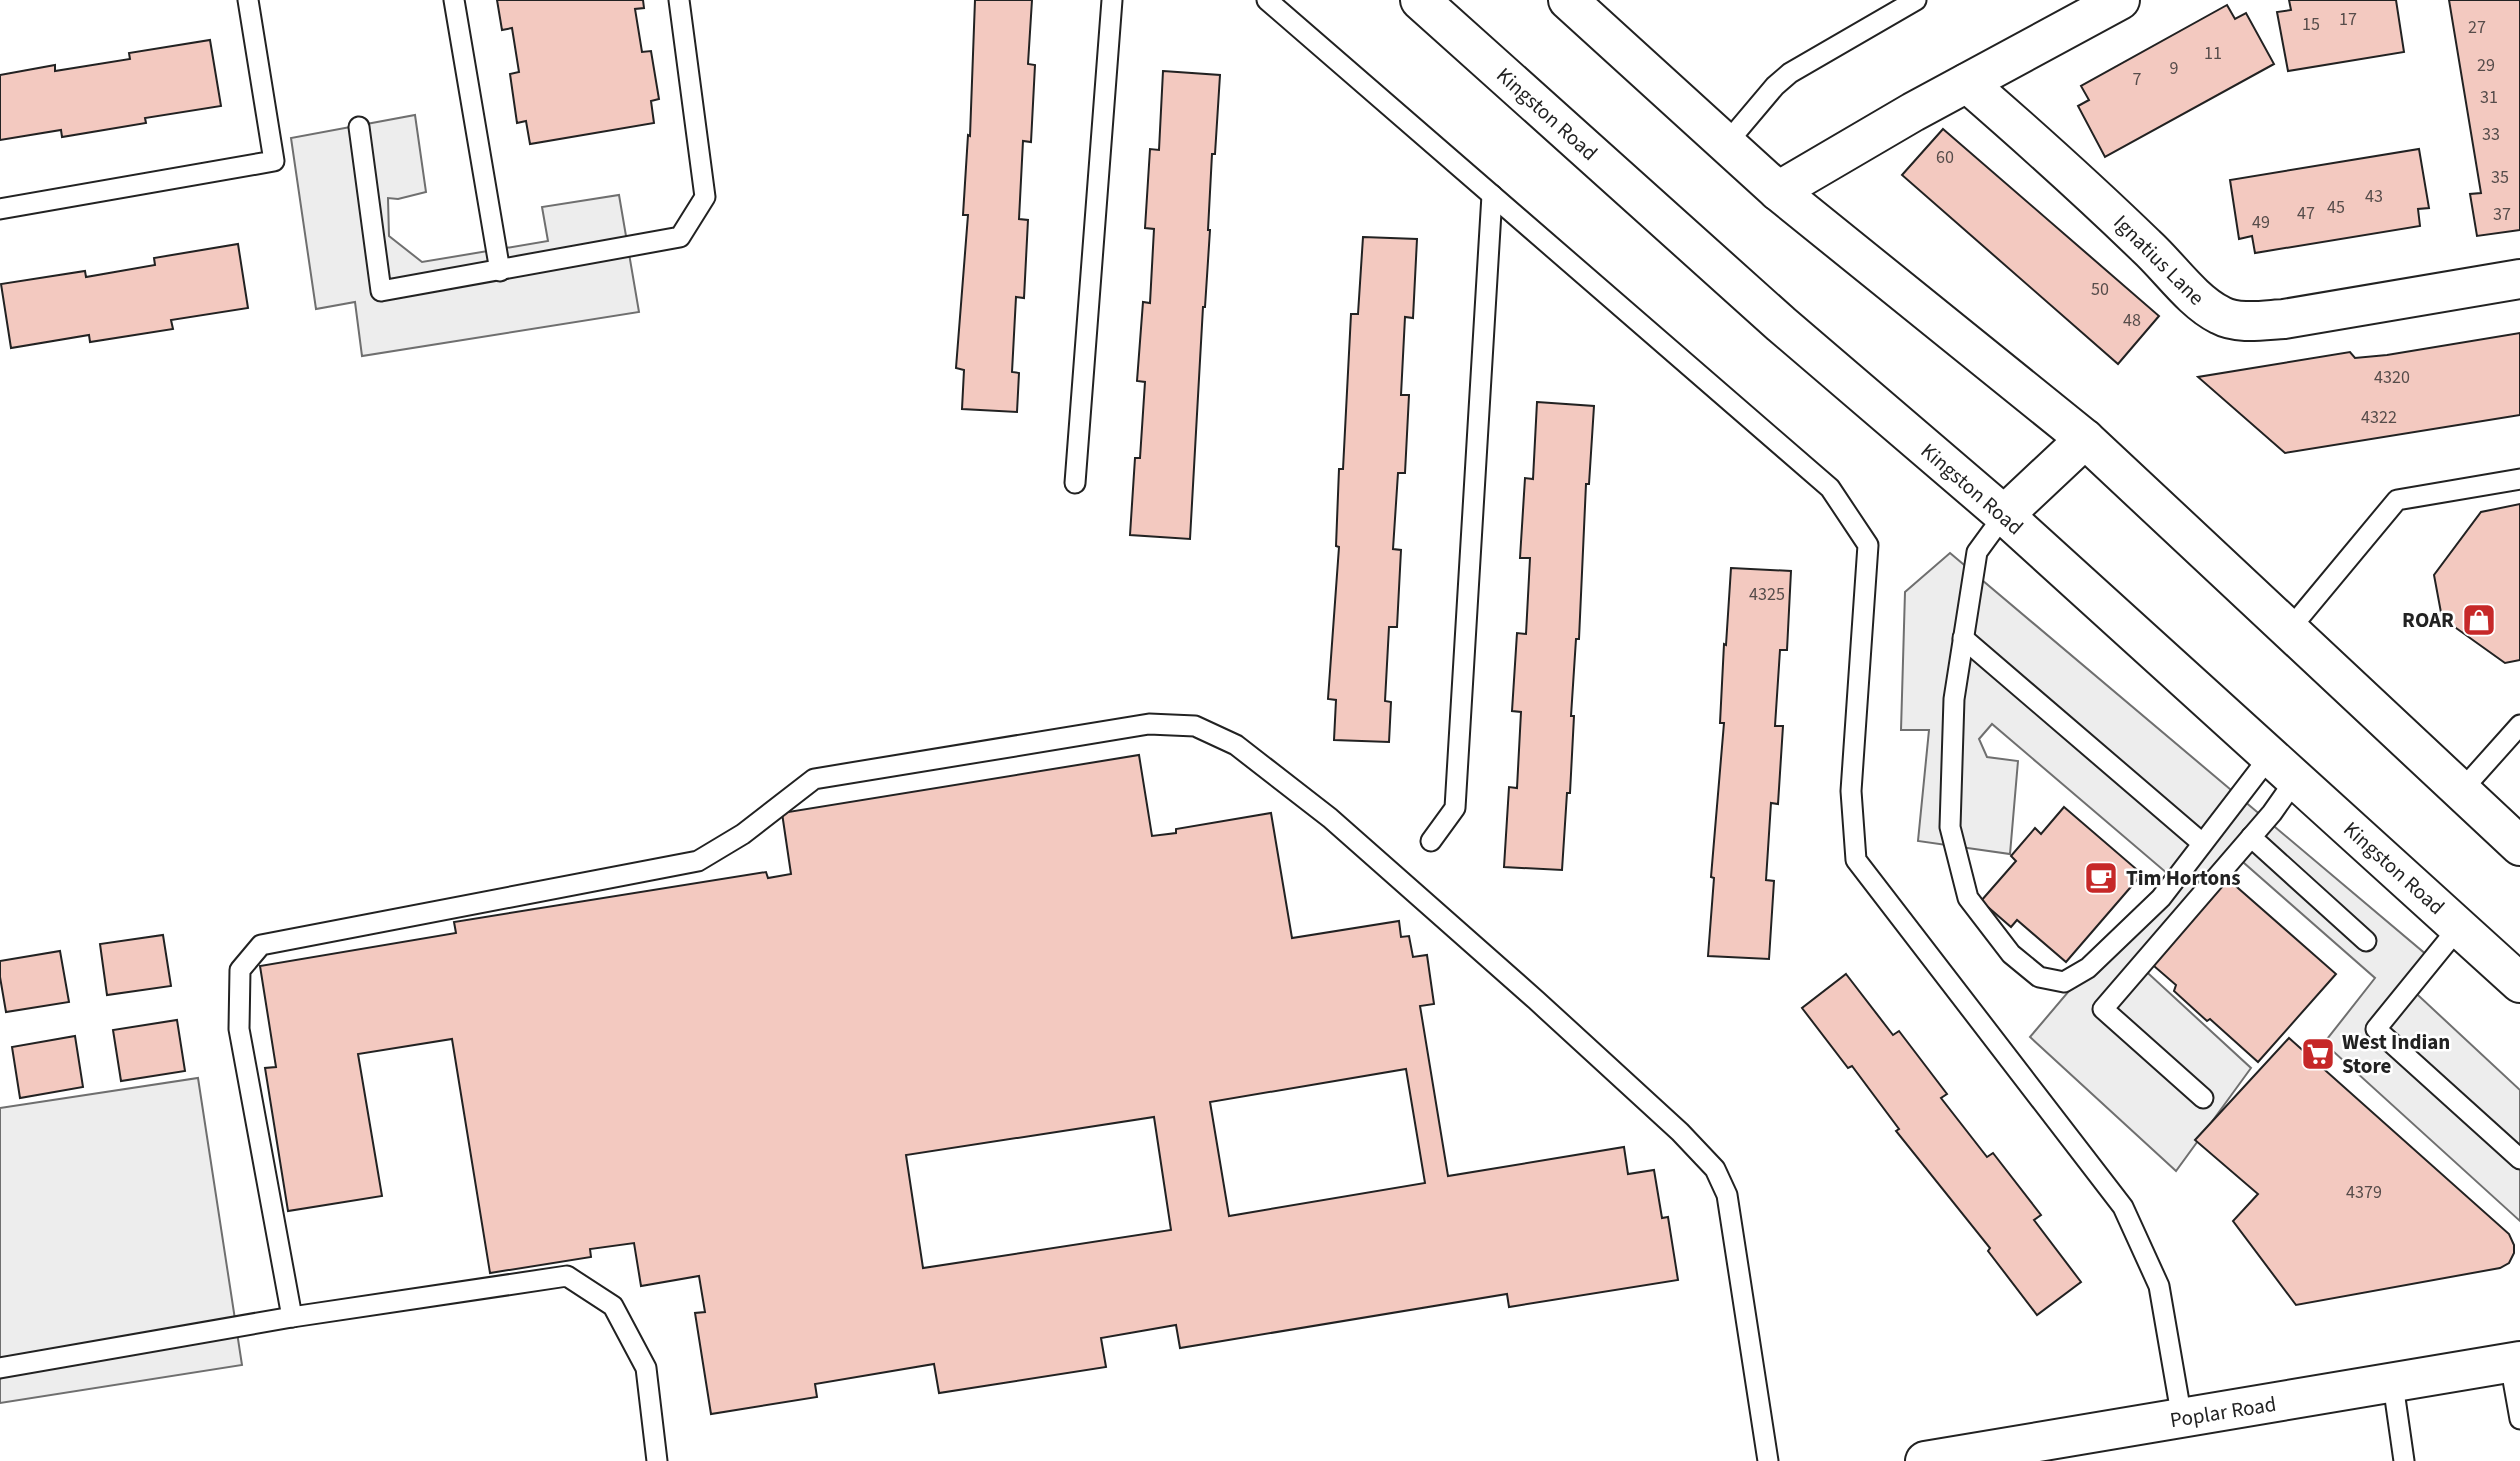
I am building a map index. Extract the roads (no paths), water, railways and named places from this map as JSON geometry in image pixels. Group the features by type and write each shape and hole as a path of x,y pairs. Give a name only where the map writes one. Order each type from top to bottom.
{"main road":[{"name":"Kingston Road","path":"1420,0 1771,315 2004,515 2520,983"},
{"path":"1568,0 1778,191 2085,439 2520,846"},
{"path":"1778,191 1967,83 2120,0"},
{"name":"Ignatius Lane","path":"1967,83 2068,172 2171,269 2198,301 2223,317 2254,321 2284,319 2520,279"},
{"path":"2004,515 2085,439"},
{"name":"Poplar Road","path":"1925,1461 2515,1362"}],"lane":[{"path":"0,209 274,161 248,0"},
{"path":"454,0 500,271"},
{"path":"359,127 381,291 680,237 705,197 680,0"},
{"path":"1075,483 1112,0"},
{"path":"1267,0 1830,488 1868,545 1851,791 1856,860 2123,1207 2159,1286 2182,1419"},
{"path":"1726,144 1775,86 1790,73 1916,0"},
{"path":"1431,841 1455,808 1492,195"},
{"path":"2290,631 2397,500 2520,479"},
{"path":"2004,515 1978,552 1963,638 1954,699 1950,827 1968,898 2011,954 2039,977 2064,982 2088,968 2161,898 2202,844 2283,768"},
{"path":"1963,638 2202,844"},
{"path":"292,1317 239,1029 240,970 261,945 698,862 743,834 814,779 1149,724 1195,726 1236,745 1330,818 1536,1000 1680,1132 1715,1169 1727,1195 1768,1461"},
{"path":"2461,791 2520,725"},
{"path":"2203,1098 2103,1009 2251,837 2283,768"},
{"path":"2251,837 2366,941"},
{"path":"2459,927 2376,1029 2520,1159"},
{"path":"0,1368 292,1317 568,1276 612,1306 646,1368 657,1461"},
{"path":"2515,1362 2520,1419"},
{"path":"2393,1384 2404,1461"}],"place":[{"name":"ROAR","path":"2479,620"},
{"name":"Tim Hortons","path":"2101,878"},
{"name":"West Indian Store","path":"2318,1054"}]}
